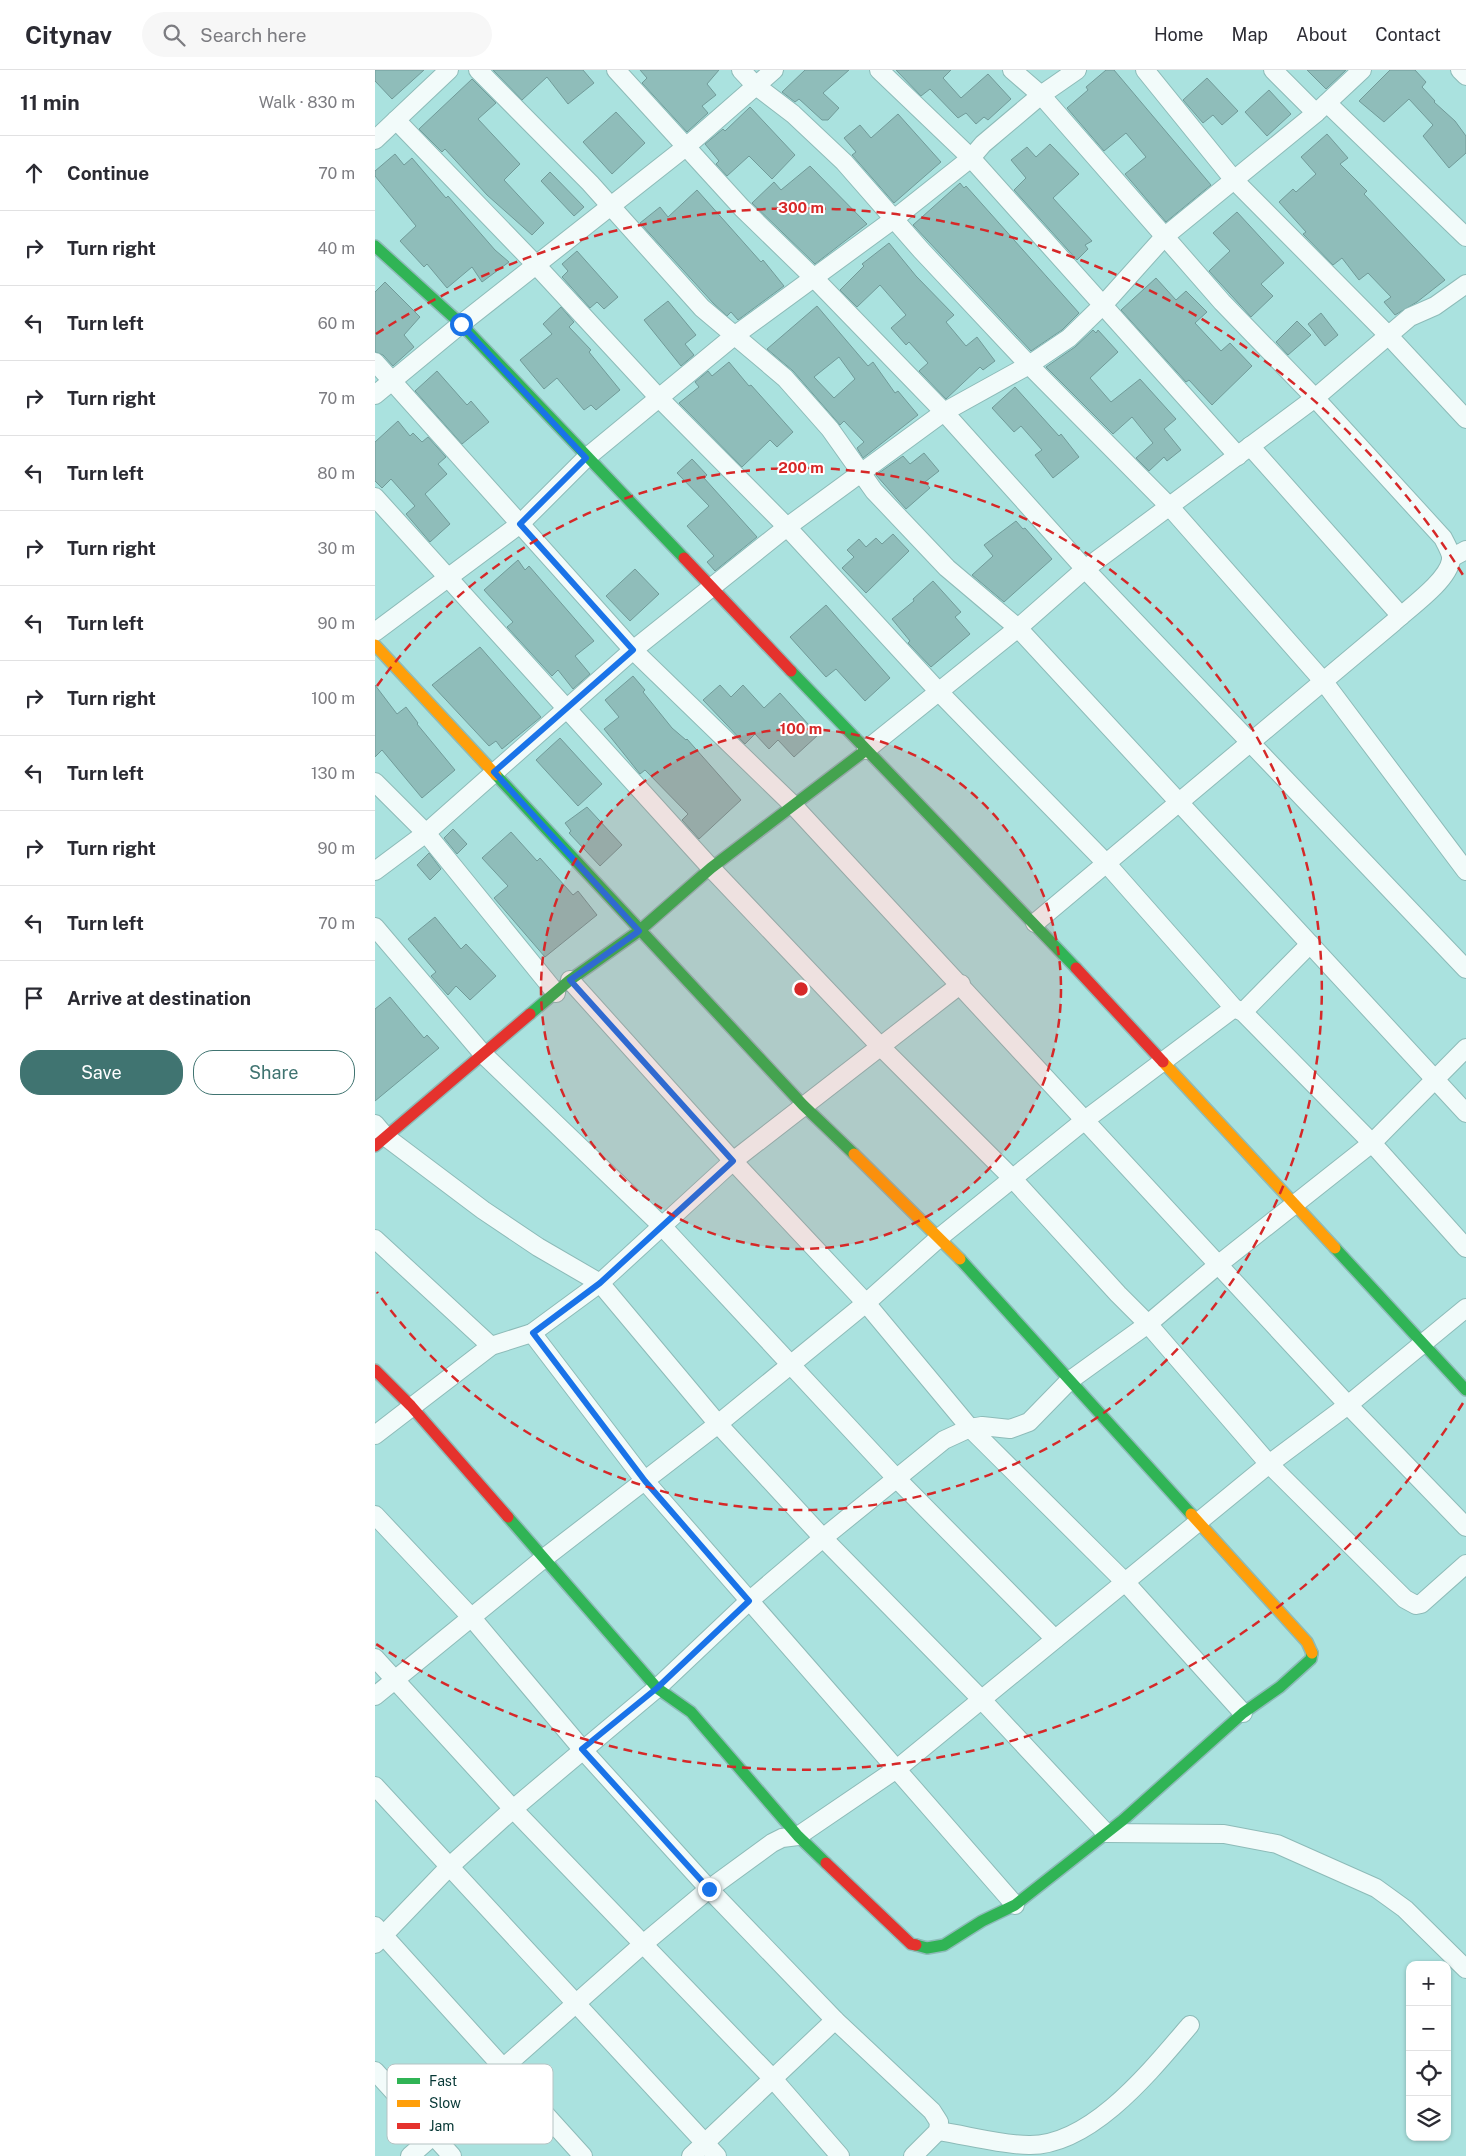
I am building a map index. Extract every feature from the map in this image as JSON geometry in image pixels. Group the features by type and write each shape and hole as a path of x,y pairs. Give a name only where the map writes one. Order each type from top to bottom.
{"street":[{"path":"375,140 449,70"},
{"path":"478,70 611,206 702,308 785,378 830,429 874,491 947,568 1018,628 1466,1113"},
{"path":"617,70 742,208 815,279 944,412 1085,569 1466,969"},
{"path":"741,70 755,85 793,114 861,180 1029,365 1170,507 1324,682 1466,870"},
{"path":"375,396 461,324 687,146 774,70"},
{"path":"879,70 971,158 1105,304 1401,616"},
{"path":"1012,70 1041,95 1222,302 1315,398 1459,554 1439,581 1401,616 1035,923"},
{"path":"375,632 520,524 586,458 735,336 815,279 894,218 971,158 983,144 1041,95 1077,70"},
{"path":"1145,70 1234,180 1388,335 1466,419"},
{"path":"1273,70 1321,108 1466,237"},
{"path":"375,871 426,833 565,708 633,650 787,527 944,412 1029,365 1069,338 1105,304 1164,237 1321,108 1363,70"},
{"path":"1461,70 1466,76"},
{"path":"396,120 537,266 659,398 787,527 940,693 1107,864 1239,1010 1372,1143 1466,1248"},
{"path":"375,246 461,324 586,458 1035,923 1466,1390"},
{"path":"1466,284 1435,306 1410,317 1315,398 1085,569 940,693 711,868 639,931 570,980 483,1054 379,1135 538,1247 600,1283 718,1424 823,1538 982,1700 1106,1833 1224,1834 1277,1844 1376,1888 1405,1909 1466,1969"},
{"path":"375,362 633,650 793,805 961,984 1349,1405 1466,1527"},
{"path":"375,497 446,578 711,868 880,1046 1013,1179 1118,1294 1148,1324 1269,1464 1411,1603 1421,1604 1466,1564"},
{"path":"375,645 803,1106 940,1237 1307,1642 1312,1653 1311,1659 1280,1687 1243,1713 1106,1833 1015,1905 981,1922 944,1945 927,1948 911,1944 798,1836 691,1712 657,1688 411,1406 375,1370"},
{"path":"375,782 426,833 556,993"},
{"path":"375,927 483,1054 661,1225 791,1362 897,1479 1055,1639"},
{"path":"375,1696 543,1559 718,1424 791,1362 866,1303 940,1237 1085,1120 1161,1061 1239,1010 1310,944"},
{"path":"570,980 733,1161 866,1303 970,1428 1126,1582 1243,1713"},
{"path":"375,1435 491,1346 533,1333 600,1283 661,1225 733,1161 961,984"},
{"path":"499,2064 378,1934 513,1809 582,1749 657,1688 749,1601 823,1538 944,1440 970,1428 982,1426 1011,1429 1029,1422 1069,1381 1148,1324 1219,1264 1372,1143 1433,1078 1466,1048"},
{"path":"375,1239 491,1346"},
{"path":"508,2064 642,1945 709,1889 772,1843 782,1838 798,1836 898,1768 1269,1464 1349,1405 1425,1344 1466,1308"},
{"path":"533,1333 645,1481 898,1768 1015,1905"},
{"path":"375,1515 472,1618 582,1749 709,1889 835,2020 932,2111 939,2122 938,2131 913,2156"},
{"path":"375,1658 513,1809 774,2080 840,2156"},
{"path":"375,1786 712,2150"},
{"path":"691,2156 712,2150 774,2080 835,2020"},
{"path":"938,2131 1029,2145 1053,2142 1100,2117 1134,2088 1190,2025"},
{"path":"375,2071 387,2084"},
{"path":"553,2123 583,2156"},
{"path":"410,2156 424,2144"},
{"path":"442,2144 452,2156"}],"building":[{"path":"375,70 424,70 392,99 375,81"},
{"path":"493,70 583,70 594,83 568,104 547,77 522,100"},
{"path":"640,70 719,70 707,84 716,95 702,106 708,113 687,132 642,83 647,78"},
{"path":"805,70 849,70 823,93 839,108 828,120 822,120 799,99 795,102 782,92"},
{"path":"896,70 951,70 943,78 961,98 988,74 1011,99 988,120 984,117 976,124 966,113 958,118 930,89 921,96"},
{"path":"1106,70 1114,70 1211,185 1166,222 1125,174 1146,157 1126,133 1104,151 1067,108 1088,90 1086,87"},
{"path":"1307,70 1346,70 1326,89"},
{"path":"1390,70 1415,70 1426,82 1422,87 1434,102 1455,121 1466,136 1466,153 1449,168 1423,136 1433,125 1409,99 1384,122 1359,101"},
{"path":"1207,78 1238,111 1222,125 1213,115 1203,123 1183,100"},
{"path":"472,79 496,103 478,119 520,164 504,180 544,223 532,235 487,195 445,149 442,152 419,129"},
{"path":"1269,90 1291,114 1267,136 1245,112"},
{"path":"750,107 795,155 772,179 749,156 727,176 716,164 719,161 705,144 723,129 725,131"},
{"path":"616,112 645,143 612,174 583,142"},
{"path":"898,114 941,162 894,203 852,155 856,152 844,138 860,125 871,138"},
{"path":"1327,134 1348,158 1340,164 1367,191 1364,194 1445,280 1417,302 1395,315 1384,302 1391,297 1368,273 1359,280 1342,258 1333,265 1303,234 1306,232 1279,202 1293,189 1296,192 1316,174 1301,157"},
{"path":"1050,144 1079,174 1053,198 1092,241 1085,245 1088,249 1077,260 1014,190 1026,178 1011,160 1027,147 1036,157"},
{"path":"395,154 404,165 412,158 446,198 448,196 495,250 509,262 482,282 472,267 447,288 427,264 424,267 400,241 416,226 375,176 375,171"},
{"path":"810,166 867,224 815,264 752,203 774,182 781,190"},
{"path":"550,172 584,207 574,216 541,181"},
{"path":"960,183 964,188 966,186 1079,313 1062,330 1031,351 913,225"},
{"path":"697,190 761,262 763,260 784,286 738,320 731,312 727,316 713,303 640,223 660,207 668,217"},
{"path":"1237,212 1284,263 1261,284 1273,296 1251,317 1209,271 1230,251 1213,233"},
{"path":"889,243 916,276 954,315 946,322 966,346 977,337 995,361 983,370 980,367 946,399 919,371 928,363 909,342 906,345 891,328 906,315 880,285 857,307 840,290 864,266 862,264"},
{"path":"577,251 618,297 604,309 597,302 590,308 562,277 568,271 562,264"},
{"path":"1156,278 1176,300 1186,291 1207,312 1195,323 1221,351 1230,343 1252,366 1212,405 1189,380 1186,382 1121,310"},
{"path":"385,282 420,317 404,335 414,347 393,366 383,355 375,352 375,292"},
{"path":"668,301 696,335 685,344 694,355 681,366 644,320"},
{"path":"817,306 868,366 873,362 895,393 898,391 918,415 863,458 857,448 864,442 844,421 840,425 793,371 767,349","holes":["839,357 855,379 834,398 814,377"]},
{"path":"561,307 574,322 569,327 591,350 589,352 620,390 596,410 591,405 584,410 557,378 544,389 520,360 552,334 543,324"},
{"path":"1321,313 1338,335 1325,346 1308,324"},
{"path":"1297,321 1311,335 1288,355 1276,342"},
{"path":"1093,330 1096,333 1098,330 1118,352 1090,378 1111,402 1140,379 1176,419 1164,429 1181,450 1167,461 1164,457 1149,471 1136,458 1153,443 1132,417 1113,434 1046,367 1075,347"},
{"path":"729,362 793,432 777,447 770,440 742,467 679,403 699,387 695,382 708,371 712,376"},
{"path":"437,371 467,405 471,401 489,422 462,444 415,391"},
{"path":"1015,387 1059,436 1061,434 1079,457 1053,478 1035,455 1042,450 1021,426 1014,432 992,408"},
{"path":"398,421 410,436 413,433 422,442 428,437 446,457 438,464 447,474 425,494 450,524 430,542 406,514 415,506 391,479 382,488 375,481 375,442"},
{"path":"924,453 939,471 925,482 930,488 906,509 876,475 903,456 910,464"},
{"path":"692,459 707,475 704,478 757,537 715,571 707,562 714,556 687,526 709,506 677,473"},
{"path":"1016,521 1023,529 1025,528 1052,559 1004,602 972,575 993,556 984,545"},
{"path":"893,534 909,551 866,593 842,568 854,557 847,550 859,539 866,547 876,538 882,544"},
{"path":"518,560 525,570 529,566 594,641 575,656 590,674 573,689 558,670 552,676 507,627 513,622 484,590"},
{"path":"635,569 659,594 630,621 606,596"},
{"path":"933,581 961,612 955,617 970,634 931,667 908,643 910,641 892,619 914,601 913,599"},
{"path":"826,605 890,678 865,701 836,669 826,677 790,637"},
{"path":"480,647 541,717 502,749 496,741 489,746 432,685"},
{"path":"633,676 645,690 643,692 672,728 687,739 741,800 699,839 682,820 688,814 645,770 640,774 604,729 619,717 605,700"},
{"path":"375,685 397,714 406,707 417,724 455,770 422,798 382,750 375,757"},
{"path":"720,685 731,697 743,685 764,708 780,693 818,735 794,757 778,740 769,749 755,734 745,744 703,700"},
{"path":"560,738 602,784 578,806 536,760"},
{"path":"587,807 622,845 600,866 569,833 571,831 565,823"},
{"path":"453,829 467,844 457,854 444,838"},
{"path":"511,832 537,861 540,858 573,895 578,891 597,915 545,957 494,898 508,886 482,858"},
{"path":"429,853 441,869 430,880 417,865"},
{"path":"435,917 461,949 466,944 496,976 470,1000 456,986 448,995 431,976 436,972 408,939"},
{"path":"390,997 424,1038 427,1035 439,1048 375,1101 375,1009"}],"traffic: fast":[{"path":"375,246 461,324 684,558"},
{"path":"791,671 1076,968"},
{"path":"530,1014 570,980 639,931 711,868 866,750"},
{"path":"496,775 803,1105 854,1154"},
{"path":"1335,1248 1466,1390"},
{"path":"960,1259 1191,1514"},
{"path":"508,1517 657,1688 691,1712 798,1836 826,1863"},
{"path":"916,1945 927,1948 944,1945 982,1921 1015,1905 1123,1820 1243,1713 1280,1687 1311,1659 1312,1653"}],"traffic: slow":[{"path":"375,645 496,775"},
{"path":"1163,1062 1335,1248"},
{"path":"854,1154 960,1259"},
{"path":"1191,1514 1307,1642 1312,1653"}],"traffic: jam":[{"path":"684,558 791,671"},
{"path":"1076,968 1163,1062"},
{"path":"375,1146 530,1014"},
{"path":"375,1370 411,1406 508,1517"},
{"path":"826,1863 911,1944 916,1945"}],"route":[{"path":"461,324 586,458 520,524 633,650 494,772 639,931 570,980 733,1161 661,1225 600,1283 533,1333 645,1481 749,1601 657,1688 582,1749 709,1889"}]}
